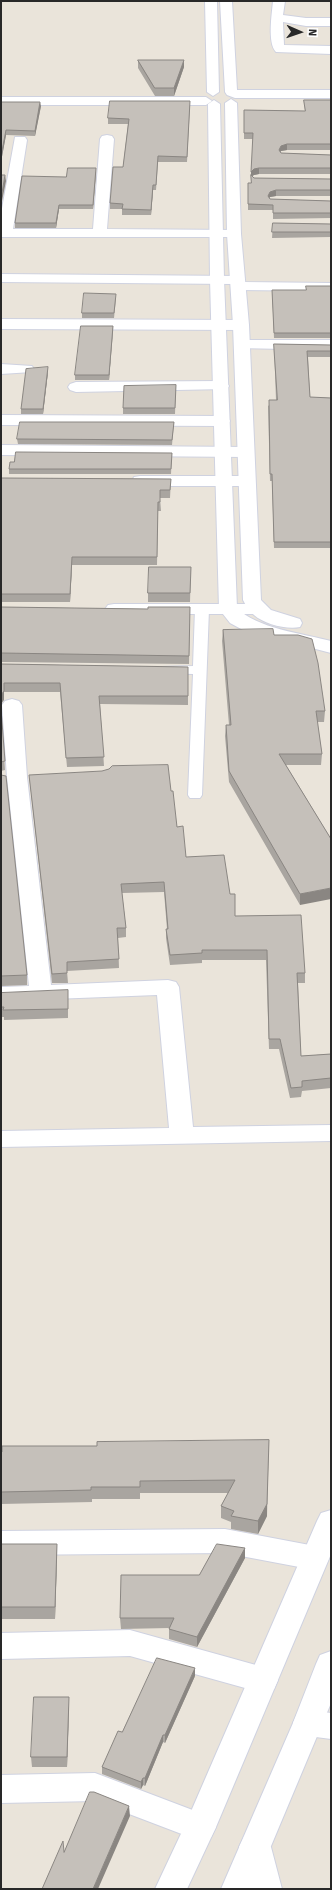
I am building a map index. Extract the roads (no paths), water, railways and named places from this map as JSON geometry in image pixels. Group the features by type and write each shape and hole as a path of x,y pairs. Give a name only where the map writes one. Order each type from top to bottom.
{"street":[{"path":"211,1 212,43 209,98 216,234 228,609 237,619 250,626 331,647"},
{"path":"226,1 233,98 234,234 242,345 246,482 252,600 257,609"},
{"path":"279,1 278,47 280,49 331,50"},
{"path":"278,18 306,22 331,22"},
{"path":"212,43 228,43"},
{"path":"1,94 209,98"},
{"path":"1,101 233,98 331,94"},
{"path":"233,98 331,102"},
{"path":"100,234 108,139"},
{"path":"20,140 3,233 234,234"},
{"path":"1,278 217,279 238,283 331,287"},
{"path":"1,324 241,325"},
{"path":"242,345 331,345"},
{"path":"1,369 26,368"},
{"path":"76,387 221,386"},
{"path":"1,420 222,421"},
{"path":"1,450 246,452"},
{"path":"128,481 246,482"},
{"path":"94,609 257,609 269,616 331,632"},
{"path":"12,705 17,777 41,992"},
{"path":"1,994 168,987 182,1137"},
{"path":"1,1139 182,1137 331,1133"},
{"path":"170,1889 200,1827 331,1521"},
{"path":"1,1543 225,1541 315,1558"},
{"path":"1,1646 130,1643 263,1680"},
{"path":"236,1889 255,1847 319,1725 331,1664"},
{"path":"1,1789 95,1787 200,1827"},
{"path":"255,1847 266,1889"}],"lane":[{"path":"195,795 202,609"},
{"path":"152,669 200,670"}]}
